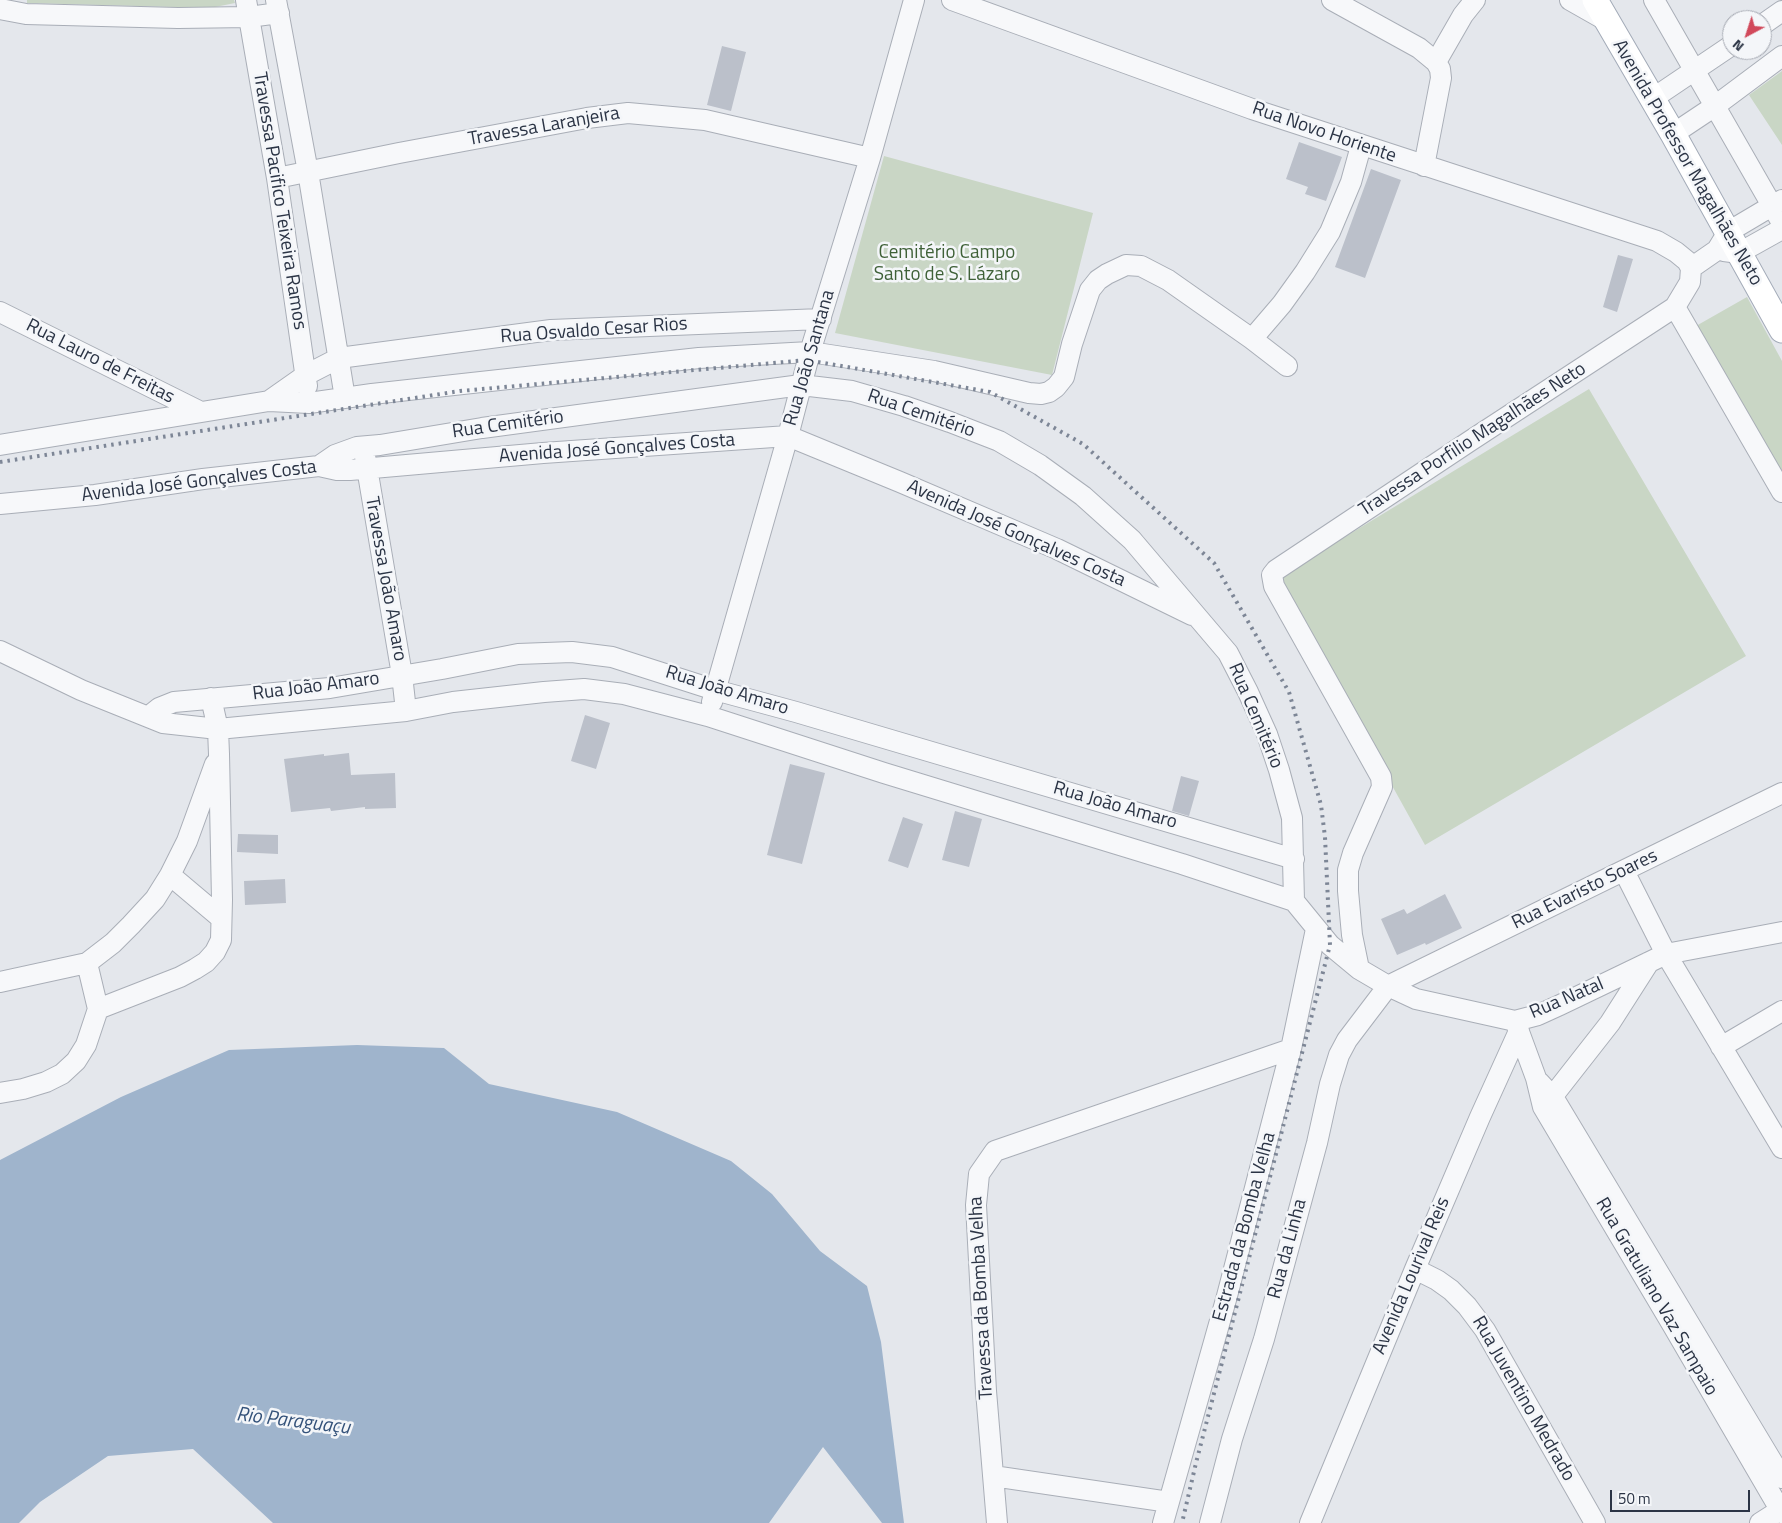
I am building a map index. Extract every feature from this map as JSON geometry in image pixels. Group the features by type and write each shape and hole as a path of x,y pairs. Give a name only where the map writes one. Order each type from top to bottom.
{"main road":[{"name":"Avenida Professor Magalhães Neto","path":"1601,11 1673,134 1728,245 1782,330"}],"street":[{"name":"Rua João Santana","path":"708,716 810,352 870,158 914,0"},
{"name":"Rua Novo Horiente","path":"952,0 1252,109 1657,242 1676,252 1691,268"},
{"path":"1332,0 1419,48 1436,62 1440,69 1442,78 1424,166"},
{"path":"1436,62 1463,15 1475,0"},
{"name":"Avenida Professor Magalhães Neto","path":"1570,0 1601,11"},
{"path":"1654,0 1694,71 1779,210 1691,268 1690,282 1675,307 1782,492"},
{"path":"0,9 26,14 178,18 277,7"},
{"name":"Travessa Pacifico Teixeira Ramos","path":"277,7 308,172 345,398"},
{"name":"Travessa Pacifico Teixeira Ramos","path":"248,9 277,178 309,403"},
{"path":"1652,98 1722,52"},
{"path":"1673,134 1715,106 1782,56"},
{"name":"Travessa Laranjeira","path":"277,178 587,118 628,113 706,120 870,158"},
{"path":"1287,366 1252,339 1282,304 1330,232 1351,182 1360,146"},
{"path":"1728,245 1782,229"},
{"name":"Rua Cemitério","path":"810,352 934,371 1029,393 1049,392 1064,377 1072,344 1090,290 1098,280 1126,265 1141,266 1168,280 1252,339"},
{"name":"Travessa Porfilio Magalhães Neto","path":"1359,969 1352,935 1348,870 1353,853 1382,787 1380,776 1274,586 1272,575 1276,570 1454,451 1675,307"},
{"name":"Rua Lauro de Freitas","path":"0,312 199,411"},
{"name":"Rua Osvaldo Cesar Rios","path":"270,401 306,374 339,358 551,330 821,318"},
{"name":"Rua Osvaldo Cesar Rios","path":"199,411 270,401 309,403 699,358 810,352"},
{"name":"Rua Cemitério","path":"319,466 344,451 363,447 482,428 801,384 852,391 904,406 999,441 1032,460 1083,496 1132,540 1228,653 1267,734 1292,818 1294,901"},
{"path":"0,445 199,411"},
{"name":"Avenida José Gonçalves Costa","path":"0,504 95,495 203,479 319,466 337,470 788,436 1057,550 1198,618"},
{"name":"Travessa João Amaro","path":"363,447 402,675 406,711"},
{"name":"Rua João Amaro","path":"0,651 81,690 163,723 218,729 406,711 453,702 502,696 584,689 624,694 708,716 884,773 1182,864 1294,901"},
{"name":"Rua João Amaro","path":"149,716 159,708 174,702 330,688 518,654 572,652 612,657 715,690 796,712 1294,859"},
{"path":"98,1009 180,978 206,962 215,952 221,940 219,754 218,729 212,698"},
{"path":"0,982 87,963 113,944 155,899 170,875 187,841 219,754"},
{"name":"Rua Evaristo Soares","path":"1388,986 1782,793"},
{"path":"1624,871 1657,958 1721,1046 1782,1148"},
{"path":"170,875 221,918"},
{"name":"Rua Natal","path":"1294,901 1330,945 1359,969 1388,986 1416,999 1517,1026 1657,958 1782,932"},
{"name":"Estrada da Bomba Velha","path":"1163,1523 1227,1296 1291,1049 1316,929"},
{"path":"1548,1102 1610,1024 1657,958"},
{"path":"0,1093 46,1082 62,1074 76,1061 86,1045 98,1009 87,963"},
{"name":"Rua da Linha","path":"1210,1523 1232,1439 1264,1340 1339,1055 1347,1040 1388,986"},
{"path":"1721,1046 1782,1011"},
{"name":"Rua Gratuliano Vaz Sampaio","path":"1517,1026 1536,1078 1548,1102 1680,1322 1782,1478"},
{"name":"Avenida Lourival Reis","path":"1310,1523 1517,1026"},
{"name":"Travessa da Bomba Velha","path":"997,1523 986,1391 976,1205 979,1174 995,1151 1291,1049"},
{"name":"Rua Juventino Medrado","path":"1415,1269 1437,1280 1468,1306 1485,1330 1595,1523"},
{"name":"Rua Gratuliano Vaz Sampaio","path":"1680,1322 1781,1511"},
{"path":"993,1476 1169,1502"},
{"path":"1760,1523 1781,1511"}],"green space":[{"path":"27,0 234,0 235,3 210,8 27,3"},
{"path":"1782,71 1782,145 1749,95"},
{"name":"Cemitério Campo Santo de S. Lázaro","path":"884,156 1093,213 1052,375 835,333"},
{"path":"1747,297 1782,361 1782,472 1696,326"},
{"path":"1589,389 1746,656 1425,845 1277,578"}],"water":[{"name":"Rio Paraguaçu","path":"357,1045 444,1048 489,1084 617,1112 731,1161 772,1194 820,1251 867,1286 881,1342 904,1523 882,1523 823,1447 769,1523 273,1523 193,1449 108,1456 40,1502 19,1523 0,1523 0,1160 121,1097 229,1050"}],"building":[{"path":"722,46 746,52 731,111 707,105"},
{"path":"1299,142 1342,157 1326,201 1305,194 1308,187 1286,179"},
{"path":"1371,169 1401,180 1365,278 1335,267"},
{"path":"1618,255 1633,259 1617,312 1603,307"},
{"path":"585,715 610,723 596,769 571,761"},
{"path":"349,753 351,775 395,773 396,808 365,809 365,807 331,811 330,808 291,812 284,759"},
{"path":"790,764 825,773 802,864 767,855"},
{"path":"1181,776 1199,781 1189,816 1172,811"},
{"path":"955,811 982,819 969,867 942,860"},
{"path":"903,817 923,824 908,868 888,861"},
{"path":"238,834 278,835 278,854 237,852"},
{"path":"285,879 286,903 245,905 244,881"},
{"path":"1445,894 1462,928 1426,945 1425,943 1397,955 1381,919 1404,909 1407,914"}],"railway":[{"path":"0,462 460,391 807,360 990,392 1083,444 1214,563 1289,692 1321,805 1325,837 1330,945 1182,1523"}]}
